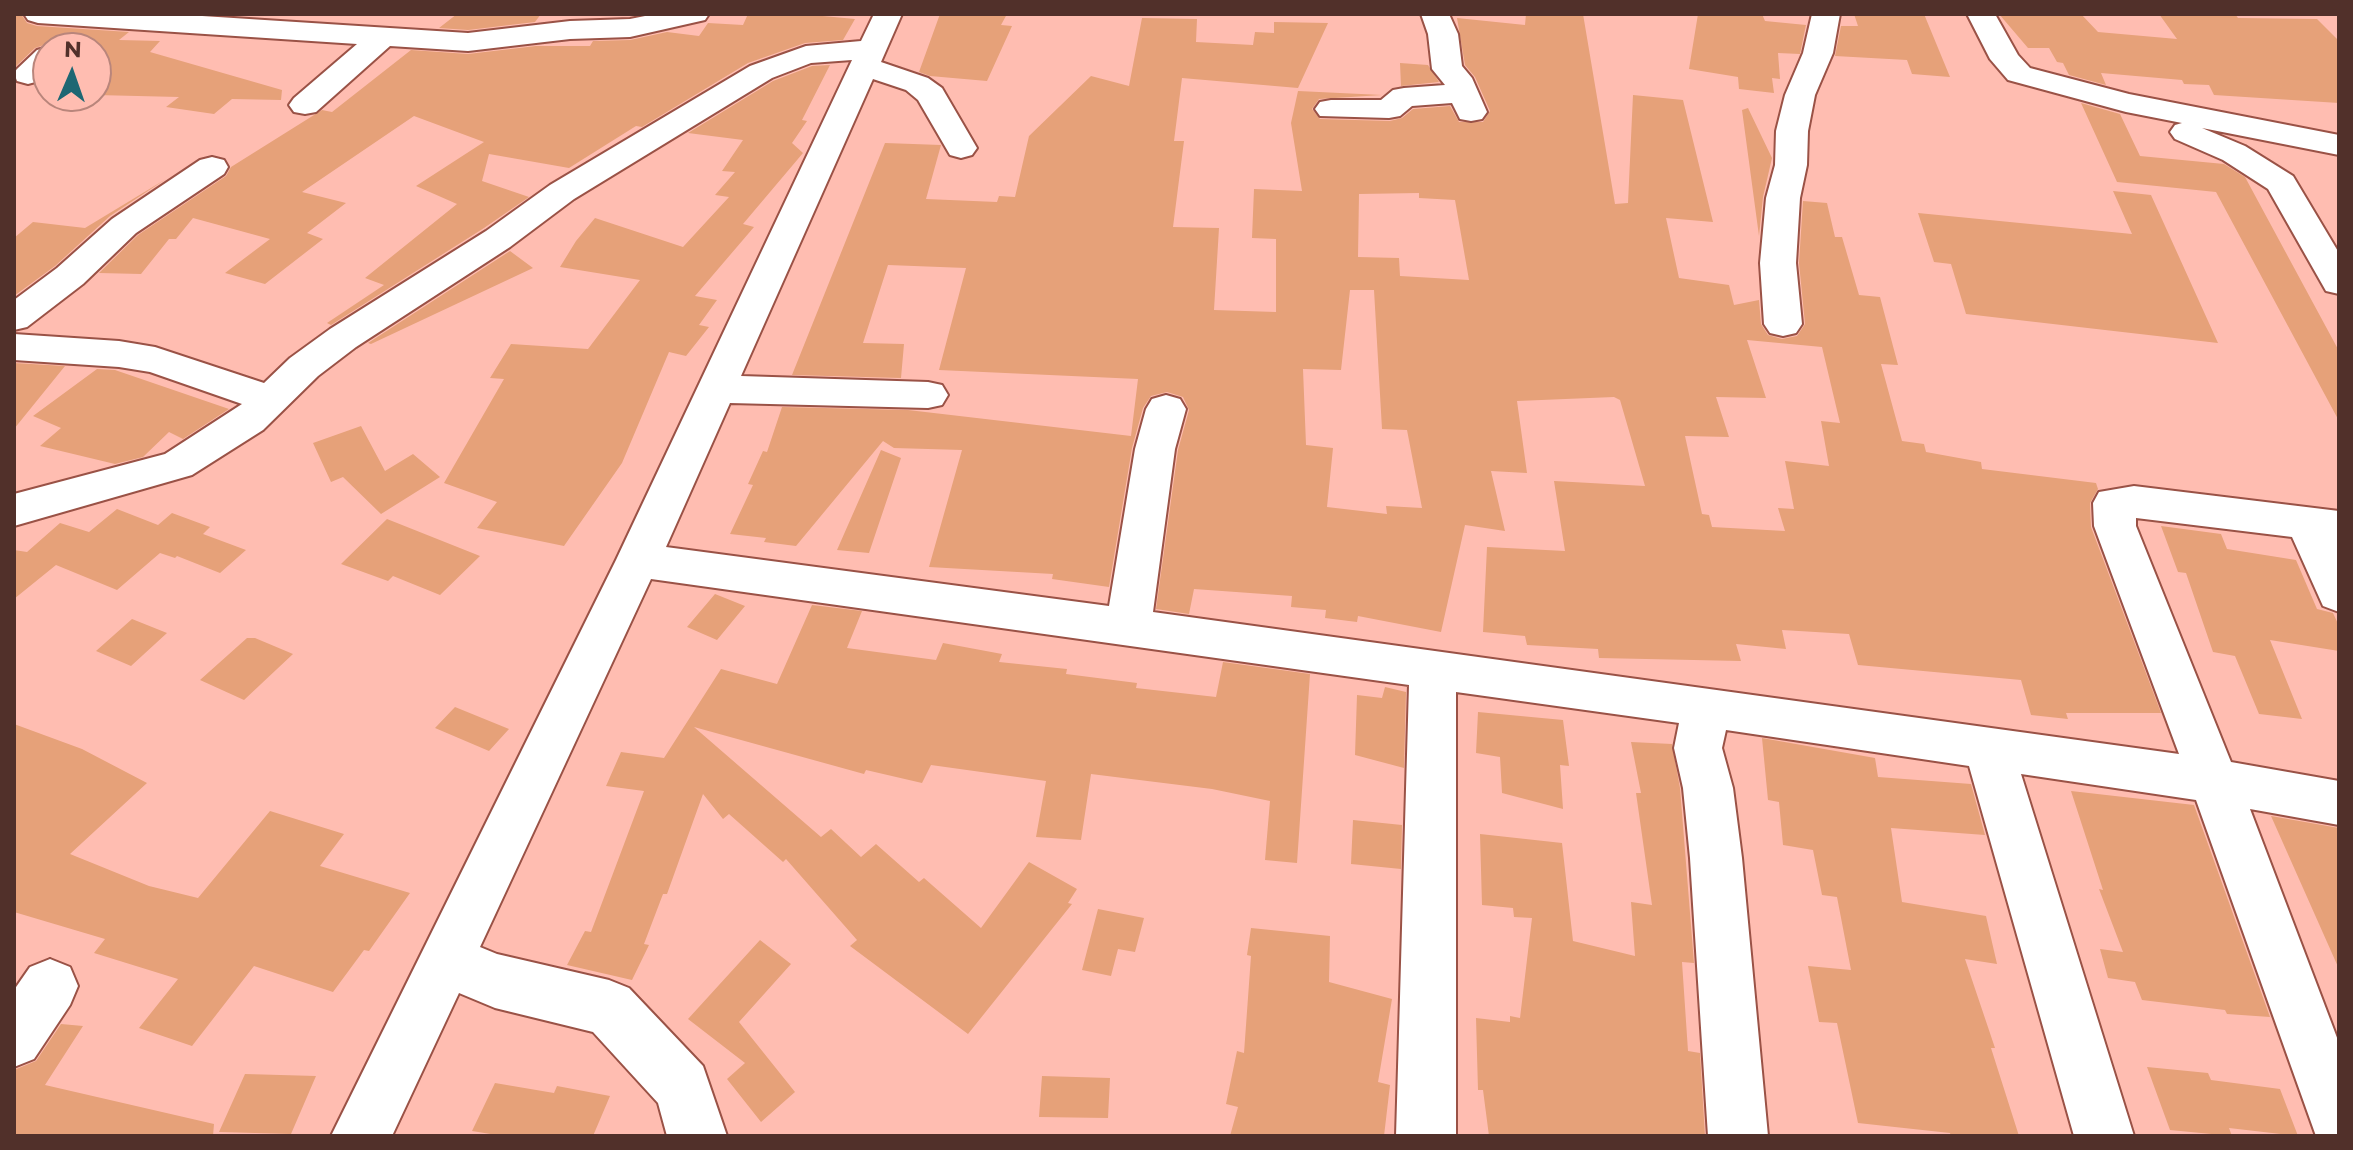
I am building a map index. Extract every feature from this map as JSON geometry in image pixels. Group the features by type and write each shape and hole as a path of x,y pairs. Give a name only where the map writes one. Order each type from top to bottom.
{"street":[{"path":"38,14 382,37 490,41 570,30 630,28 695,14"},
{"path":"1331,109 1389,109 1404,97 1467,102 1457,78 1447,69 1443,34 1435,14"},
{"path":"1783,324 1778,263 1783,198 1791,165 1792,131 1800,95 1818,53 1826,14"},
{"path":"1981,14 2005,59 2019,74 2126,103 2339,145"},
{"path":"73,32 86,19"},
{"path":"305,105 382,37"},
{"path":"874,43 931,95 961,148"},
{"path":"361,1136 638,560 874,43"},
{"path":"14,510 178,465 249,420 304,367 343,338 498,239 562,192 761,72 806,55 874,43"},
{"path":"2126,103 2234,153 2281,183 2339,283"},
{"path":"14,318 70,276 124,226 212,167"},
{"path":"14,347 119,354 155,360 270,399"},
{"path":"716,389 928,395"},
{"path":"1128,626 1155,449 1166,409"},
{"path":"2339,594 2323,525 2134,502 2114,503 2115,526 2214,781 2339,1120"},
{"path":"638,560 1707,707 2214,781 2339,803"},
{"path":"1426,1136 1433,671"},
{"path":"1707,707 1698,748 1708,788 1716,858 1738,1136"},
{"path":"1989,749 2104,1136"},
{"path":"446,960 495,981 609,1008 682,1087 697,1136"},
{"path":"14,1039 50,986"}],"building":[{"path":"14,14 21,14 27,23 37,26 129,32 119,40 160,41 150,52 282,90 281,100 232,99 214,114 166,107 179,97 112,95 112,32 32,32 32,51 14,68"},
{"path":"457,14 541,14 535,22 468,30 439,28"},
{"path":"748,14 801,14 855,19 843,40 805,43 748,63 569,168 489,154 482,181 529,197 331,325 327,323 384,285 365,278 457,204 416,186 484,142 414,116 302,192 346,203 307,233 323,239 265,284 225,273 270,239 193,218 176,239 169,239 141,274 99,273 138,235 226,176 231,167 322,110 332,112 411,50 468,54 536,46 590,46 593,41 630,40 667,32 699,36 708,23 743,25"},
{"path":"940,14 1007,14 1001,25 1012,26 987,81 930,76 919,72"},
{"path":"1526,14 1583,14 1615,204 1628,203 1633,95 1683,100 1713,222 1666,218 1679,278 1729,285 1734,305 1759,300 1761,324 1768,335 1782,339 1797,336 1805,324 1799,263 1803,201 1827,203 1835,237 1842,237 1859,295 1880,297 1898,365 1881,364 1902,441 1924,444 1926,452 1981,462 1982,469 2096,483 2098,489 2090,503 2091,527 2161,713 2066,713 2068,719 2031,715 2021,680 1858,665 1849,634 1782,630 1786,649 1736,644 1741,661 1599,658 1598,649 1527,645 1525,636 1483,632 1487,547 1565,551 1554,481 1645,486 1620,400 1614,397 1517,401 1527,473 1491,471 1505,531 1465,525 1441,632 1358,616 1357,622 1325,618 1326,610 1291,607 1292,596 1194,589 1189,614 1156,609 1178,450 1189,410 1183,397 1167,392 1151,396 1143,408 1132,448 1109,587 1052,579 1053,574 929,567 962,450 894,448 883,441 796,546 764,542 766,538 730,534 753,485 748,484 763,451 767,452 782,407 908,410 1131,436 1138,379 939,370 966,268 888,265 863,343 904,344 901,378 792,375 885,143 941,145 926,199 997,202 999,196 1015,197 1029,136 1091,76 1129,86 1142,18 1197,19 1196,42 1253,45 1255,32 1274,33 1274,22 1328,23 1298,88 1182,78 1174,141 1184,141 1173,227 1219,228 1214,310 1276,312 1276,239 1252,238 1254,189 1302,191 1291,123 1298,91 1382,95 1319,99 1312,109 1320,119 1390,121 1402,118 1413,109 1450,106 1459,122 1483,122 1490,111 1475,77 1465,65 1457,18 1525,25","holes":["1419,193 1419,198 1455,200 1469,280 1400,276 1399,258 1358,257 1359,194","1350,290 1374,290 1382,429 1407,430 1422,508 1386,506 1387,514 1327,507 1333,448 1306,445 1303,369 1341,370","1747,340 1822,347 1840,423 1821,421 1829,466 1785,461 1794,509 1778,508 1785,531 1712,527 1709,515 1702,514 1685,436 1729,437 1716,397 1766,398"]},
{"path":"1698,14 1762,14 1765,21 1806,25 1800,54 1778,53 1780,79 1772,78 1774,93 1739,89 1738,77 1689,69"},
{"path":"1854,14 1924,14 1950,77 1912,74 1907,60 1835,56 1841,26 1858,26"},
{"path":"1999,14 2081,14 2098,32 2177,39 2159,14 2235,14 2238,18 2317,19 2339,41 2339,103 2214,95 2209,85 2101,73 2106,85 2069,75 2049,48 2028,48"},
{"path":"1400,63 1428,65 1439,82 1401,86"},
{"path":"830,65 802,120 807,121 792,143 803,153 743,224 754,227 695,296 717,300 699,325 709,327 686,356 669,352 622,463 564,546 477,528 497,502 444,483 504,379 490,378 511,344 588,349 640,280 560,267 576,241 595,218 683,247 729,197 715,195 735,172 722,171 743,140 688,133 773,81 812,66"},
{"path":"2081,103 2120,114 2140,156 2224,164 2245,177 2339,351 2339,421 2216,192 2117,182"},
{"path":"1748,108 1772,158 1763,197 1759,236 1742,110"},
{"path":"166,179 110,216 55,266 14,296 14,238 33,222 85,228"},
{"path":"2113,191 2151,195 2218,343 1966,314 1951,264 1934,262 1918,213 2132,234"},
{"path":"510,251 533,268 368,343"},
{"path":"14,363 65,366 14,429"},
{"path":"97,369 115,370 229,409 183,439 169,432 143,457 115,464 40,446 61,428 33,416"},
{"path":"361,426 385,471 413,454 440,477 381,514 343,477 331,482 313,443"},
{"path":"881,450 901,458 869,553 837,550"},
{"path":"117,509 158,525 172,513 210,527 203,534 246,550 220,573 177,556 160,553 117,590 56,565 14,599 14,550 27,552 60,523 89,532"},
{"path":"387,519 480,556 440,595 393,576 388,581 341,564"},
{"path":"2161,526 2221,534 2227,549 2296,560 2317,609 2333,613 2339,626 2339,651 2270,640 2302,719 2259,714 2235,656 2213,652 2186,573 2178,572"},
{"path":"715,594 745,606 717,640 687,627"},
{"path":"812,605 862,611 847,648 936,660 943,643 1002,654 999,662 1067,669 1066,674 1137,683 1136,688 1216,697 1223,662 1310,674 1297,863 1265,860 1270,801 1212,789 1091,774 1081,840 1036,837 1046,781 931,765 922,783 866,770 864,774 694,727 821,837 831,829 861,857 876,844 919,882 924,878 981,928 1029,862 1077,889 1068,903 1072,904 968,1034 850,946 857,940 786,859 783,862 729,814 723,819 703,794 667,894 663,894 644,944 649,945 632,980 567,965 585,931 591,932 644,791 606,786 621,752 664,758 721,669 777,684"},
{"path":"132,619 167,633 131,666 96,651"},
{"path":"247,638 255,638 293,654 244,700 200,680"},
{"path":"1385,687 1406,692 1404,768 1355,755 1357,695 1382,698"},
{"path":"455,707 509,729 489,751 435,728"},
{"path":"1478,712 1563,720 1569,766 1560,765 1563,809 1502,793 1500,757 1476,753"},
{"path":"14,724 82,749 147,783 70,854 149,886 198,898 270,811 344,834 320,866 410,893 369,951 364,950 333,992 254,966 192,1046 139,1028 178,979 94,953 105,939 14,912"},
{"path":"1762,738 1875,758 1878,777 1971,784 1985,835 1891,828 1902,902 1986,916 1997,964 1965,959 1995,1048 1991,1048 2019,1136 1951,1136 1950,1133 1858,1123 1837,1023 1819,1022 1808,966 1851,970 1837,897 1822,895 1813,850 1783,845 1779,802 1768,800"},
{"path":"1631,742 1672,744 1680,788 1694,963 1682,962 1688,1051 1700,1053 1705,1136 1489,1136 1483,1090 1478,1090 1476,1018 1510,1022 1510,1016 1520,1018 1532,918 1514,917 1513,908 1482,905 1480,834 1562,843 1573,941 1635,956 1631,902 1652,905 1636,793 1641,793"},
{"path":"2071,791 2194,805 2270,1017 2227,1014 2225,1010 2142,1000 2135,982 2108,978 2100,949 2123,952 2099,889 2103,890"},
{"path":"2271,816 2339,828 2339,969"},
{"path":"1353,820 1402,825 1401,869 1351,864"},
{"path":"1098,909 1144,918 1135,952 1118,949 1111,976 1082,970"},
{"path":"1251,928 1330,936 1329,982 1392,999 1378,1082 1390,1085 1384,1136 1230,1136 1238,1107 1226,1104 1237,1051 1244,1053 1251,956 1247,955"},
{"path":"760,940 791,964 739,1022 795,1092 761,1122 727,1079 745,1063 688,1019"},
{"path":"61,1024 83,1026 45,1085 214,1124 213,1136 14,1136 14,1070 36,1061"},
{"path":"2147,1067 2208,1073 2211,1080 2280,1089 2298,1136 2229,1128 2232,1136 2170,1130"},
{"path":"245,1074 316,1076 291,1134 219,1132"},
{"path":"1042,1076 1110,1078 1108,1118 1039,1117"},
{"path":"495,1083 554,1093 557,1086 610,1096 593,1136 503,1136 472,1131"}]}
